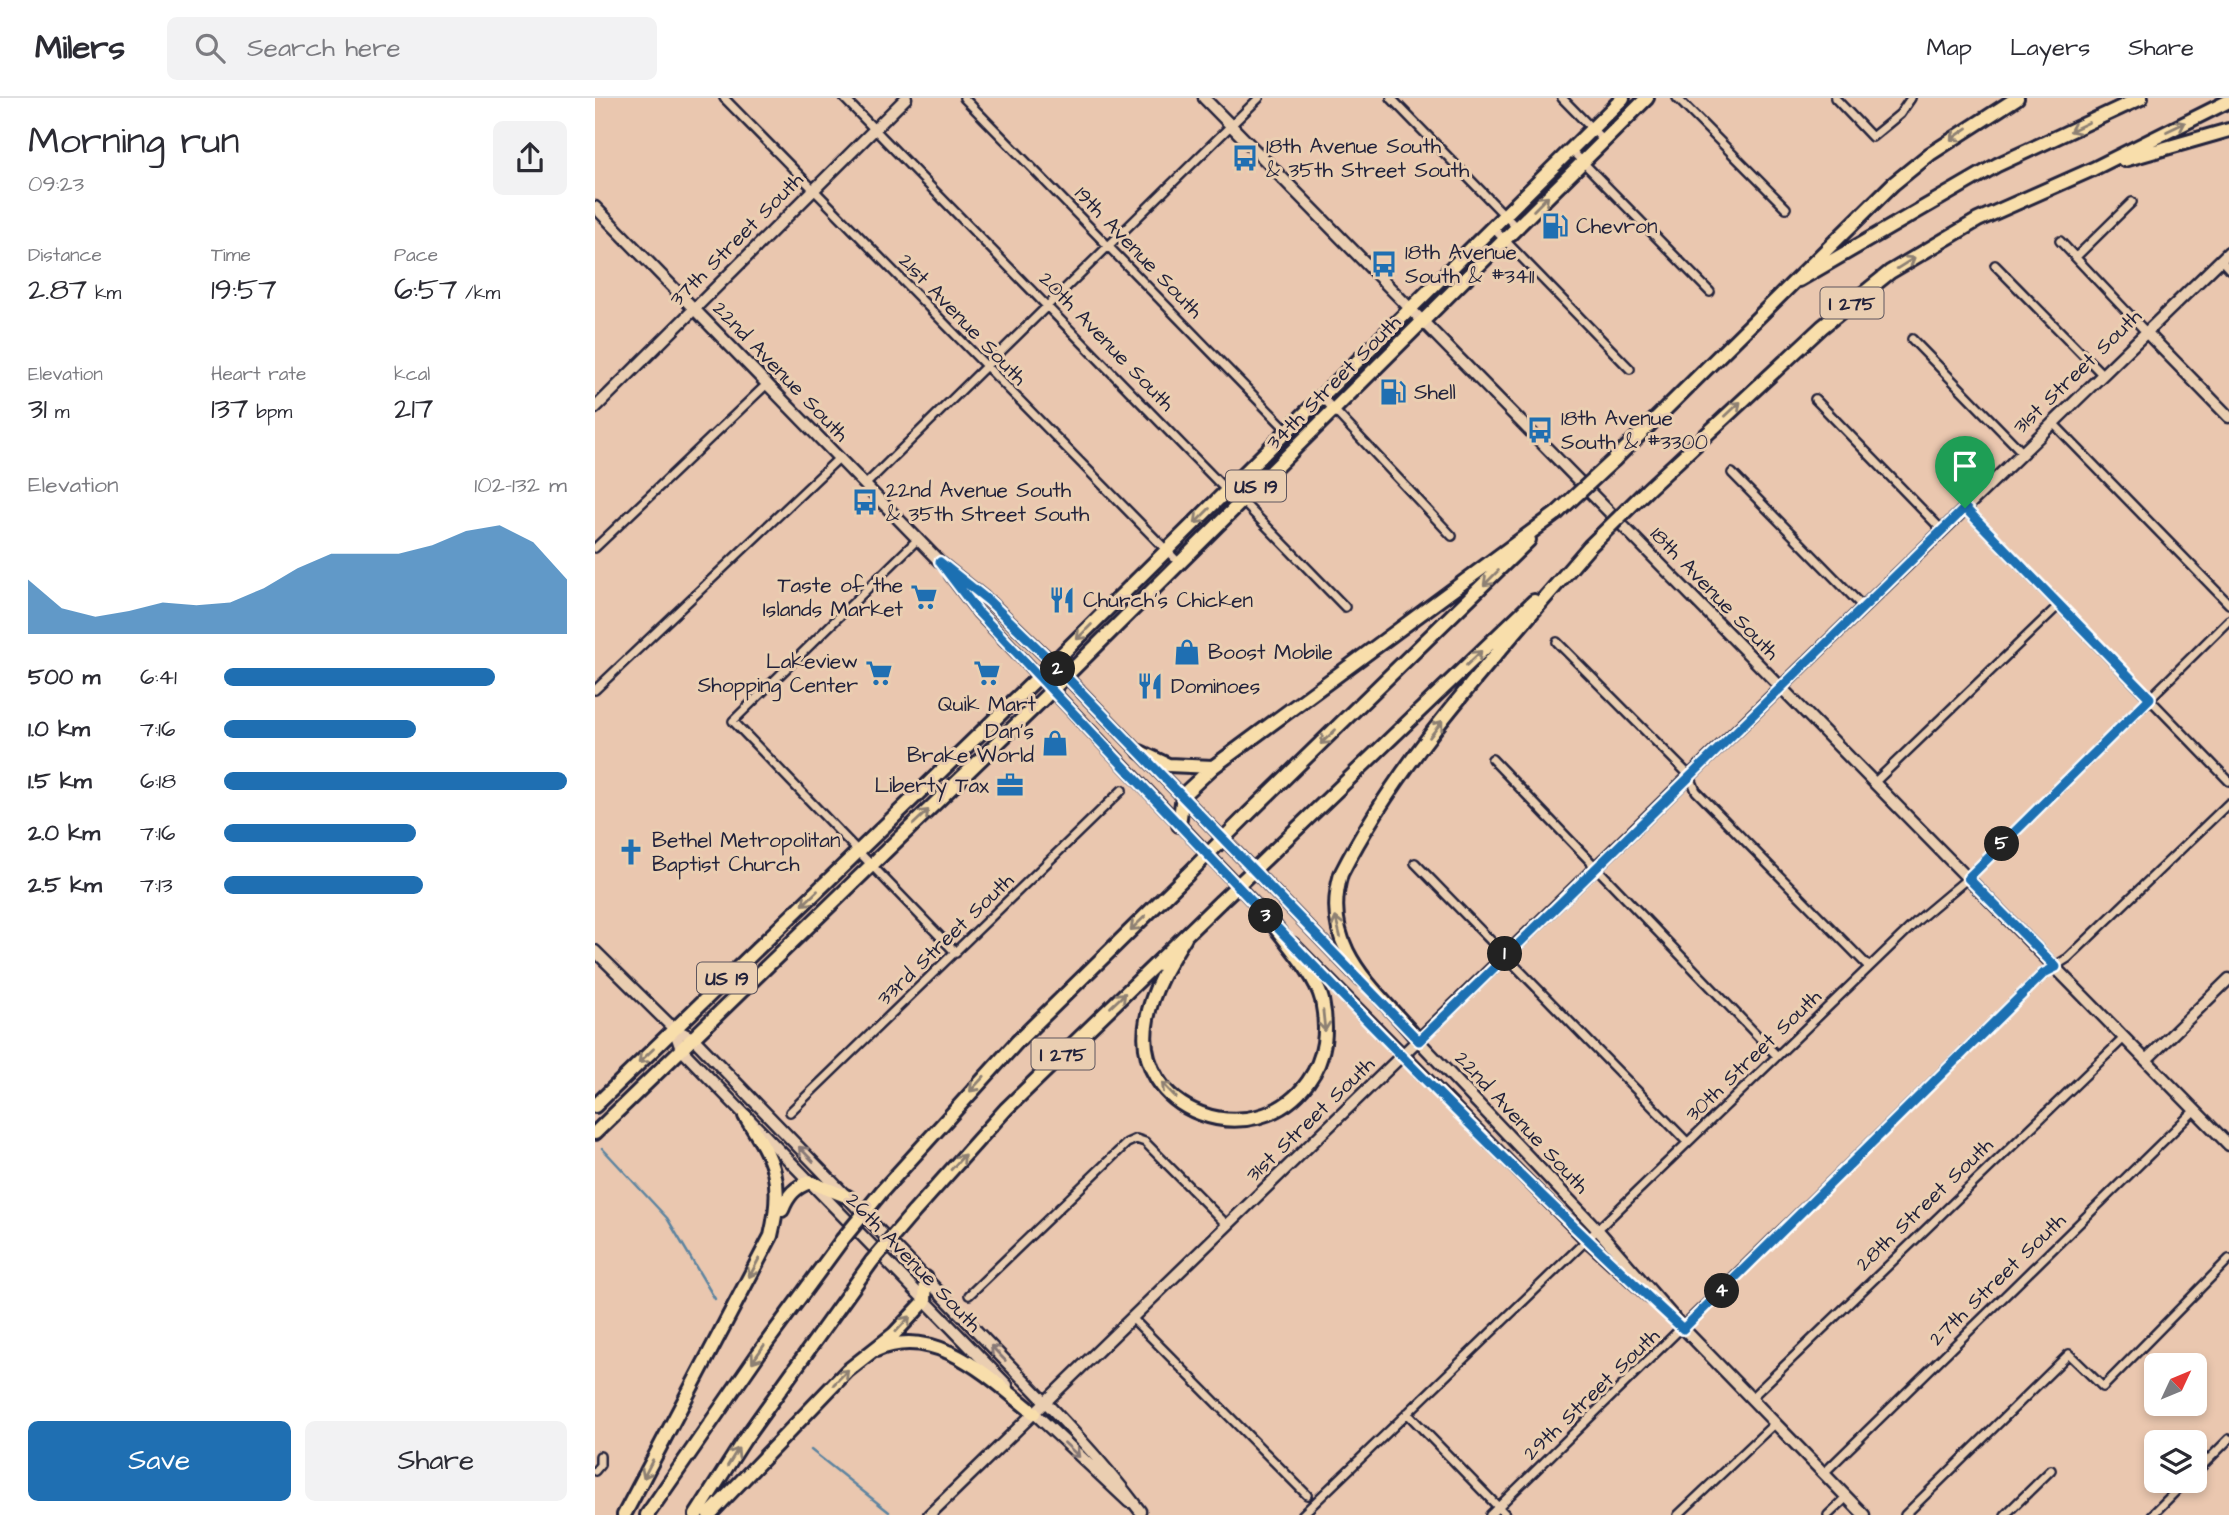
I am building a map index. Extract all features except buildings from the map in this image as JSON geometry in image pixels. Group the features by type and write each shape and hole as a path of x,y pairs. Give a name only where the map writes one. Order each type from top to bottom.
{"highway":[{"name":"34th Street South","path":"595,1106 1053,663 1623,98"},
{"name":"34th Street South","path":"595,1133 1051,691 1647,98"},
{"name":"I 275","path":"647,1515 759,1353 842,1240 883,1189 1017,1041 1614,460 1893,184 1930,154 2017,98"},
{"path":"1783,290 1997,164 2141,98"},
{"path":"2093,169 2229,101"},
{"name":"I 275","path":"696,1515 744,1440 872,1261 1006,1109 1647,490 1822,327 1891,272 1977,220 2093,169 2229,130"},
{"path":"1179,825 1182,795 1213,767 1557,513"},
{"path":"1419,1041 1345,952 1335,921 1335,898 1341,874 1423,746 1590,547"},
{"path":"1140,752 1168,765 1213,767"},
{"path":"1185,937 1157,984 1147,1020 1146,1041 1154,1073 1179,1100 1211,1119 1261,1118 1289,1103 1302,1090 1317,1068 1325,1034 1321,998 1314,983 1270,920"},
{"path":"745,1116 775,1167 779,1201 771,1236"},
{"path":"624,1515 771,1236 787,1198 798,1186 810,1182 848,1197"},
{"path":"709,1515 860,1358 894,1334 925,1301 926,1278"},
{"path":"860,1358 880,1348 901,1344 939,1348 962,1356 1034,1413"}],"main road":[{"name":"37th Street South","path":"595,408 906,98"},
{"name":"18th Avenue South","path":"1204,98 2229,1145"},
{"name":"22nd Avenue South","path":"597,213 940,562 978,612 1270,920 1586,1240 1683,1329 1864,1515"},
{"name":"31st Street South","path":"929,1515 2229,252"},
{"path":"2146,332 2229,417"},
{"name":"22nd Avenue South","path":"940,562 989,601 1182,795 1597,1229 1683,1329"},
{"name":"26th Avenue South","path":"595,951 674,1030 692,1038 848,1197 1116,1478 1142,1513"},
{"path":"2146,1060 2229,979"},
{"name":"26th Avenue South","path":"674,1030 681,1049 745,1116 1034,1413 1109,1486 1142,1513"}],"street":[{"name":"21st Avenue South","path":"724,98 1178,562"},
{"name":"20th Avenue South","path":"844,98 1227,491 1241,500 1345,607"},
{"name":"19th Avenue South","path":"964,98 1288,431"},
{"path":"865,485 1259,98"},
{"path":"1391,98 1516,227"},
{"path":"1562,98 1604,141"},
{"path":"1677,98 1786,208"},
{"path":"1835,98 1873,137 1900,114 1911,98"},
{"path":"1571,149 1710,292"},
{"path":"2076,257 2132,202"},
{"path":"1492,227 1630,369"},
{"path":"2060,241 2146,332"},
{"path":"2221,260 2229,269"},
{"path":"1995,265 2102,374"},
{"path":"1912,339 2022,452"},
{"path":"595,548 767,384"},
{"path":"1322,397 1452,536"},
{"path":"1815,399 1942,530"},
{"path":"2052,422 2229,604"},
{"path":"595,690 839,457"},
{"path":"1732,473 1863,607"},
{"path":"1965,508 2229,781"},
{"path":"918,539 733,721 956,953"},
{"path":"1874,783 2059,605"},
{"name":"30th Street South","path":"1302,1515 1869,967 1968,878 2229,620"},
{"path":"1557,642 1690,776 1696,791 1869,967"},
{"path":"1493,759 1777,1056"},
{"name":"33rd Street South","path":"790,1112 1122,790"},
{"name":"29th Street South","path":"1490,1515 2044,973 2056,967 2229,803"},
{"path":"1415,863 1507,953 1687,1142"},
{"name":"28th Street South","path":"1751,1398 2124,1038"},
{"name":"27th Street South","path":"1824,1473 2195,1111"},
{"path":"969,1295 1127,1143 1136,1139 1145,1142 1227,1225"},
{"path":"1905,1515 2069,1354 2103,1387 2229,1259"},
{"path":"1132,1318 1307,1495"},
{"path":"1407,1413 1506,1515"},
{"path":"1678,1515 1775,1423"},
{"path":"2207,1461 2229,1439"},
{"path":"595,1471 600,1465 600,1456"},
{"path":"2005,1515 2051,1470"},
{"path":"2152,1515 2174,1493"},
{"path":"1828,1515 1847,1497"}],"waterway":[{"path":"602,1148 667,1218 715,1299"},
{"path":"811,1450 889,1512"}],"place":[{"name":"18th Avenue South & 35th Street South","path":"1245,158"},
{"name":"Chevron","path":"1555,226"},
{"name":"18th Avenue South & #3411","path":"1384,264"},
{"name":"Shell","path":"1393,392"},
{"name":"18th Avenue South & #3300","path":"1540,430"},
{"name":"22nd Avenue South & 35th Street South","path":"865,502"},
{"name":"Taste of the Islands Market","path":"924,597"},
{"name":"Church's Chicken","path":"1062,600"},
{"name":"Boost Mobile","path":"1187,652"},
{"name":"Lakeview Shopping Center","path":"879,673"},
{"name":"Quik Mart","path":"987,673"},
{"name":"Dominoes","path":"1150,686"},
{"name":"Dan's Brake World","path":"1055,743"},
{"name":"Liberty Tax","path":"1010,785"},
{"name":"Bethel Metropolitan Baptist Church","path":"631,852"}],"route":[{"path":"1965,508 2150,698 1968,878 2056,967 2044,973 1683,1329 1586,1240 1258,907 978,612 940,562 989,601 1053,663 1419,1041 1965,508"}]}
